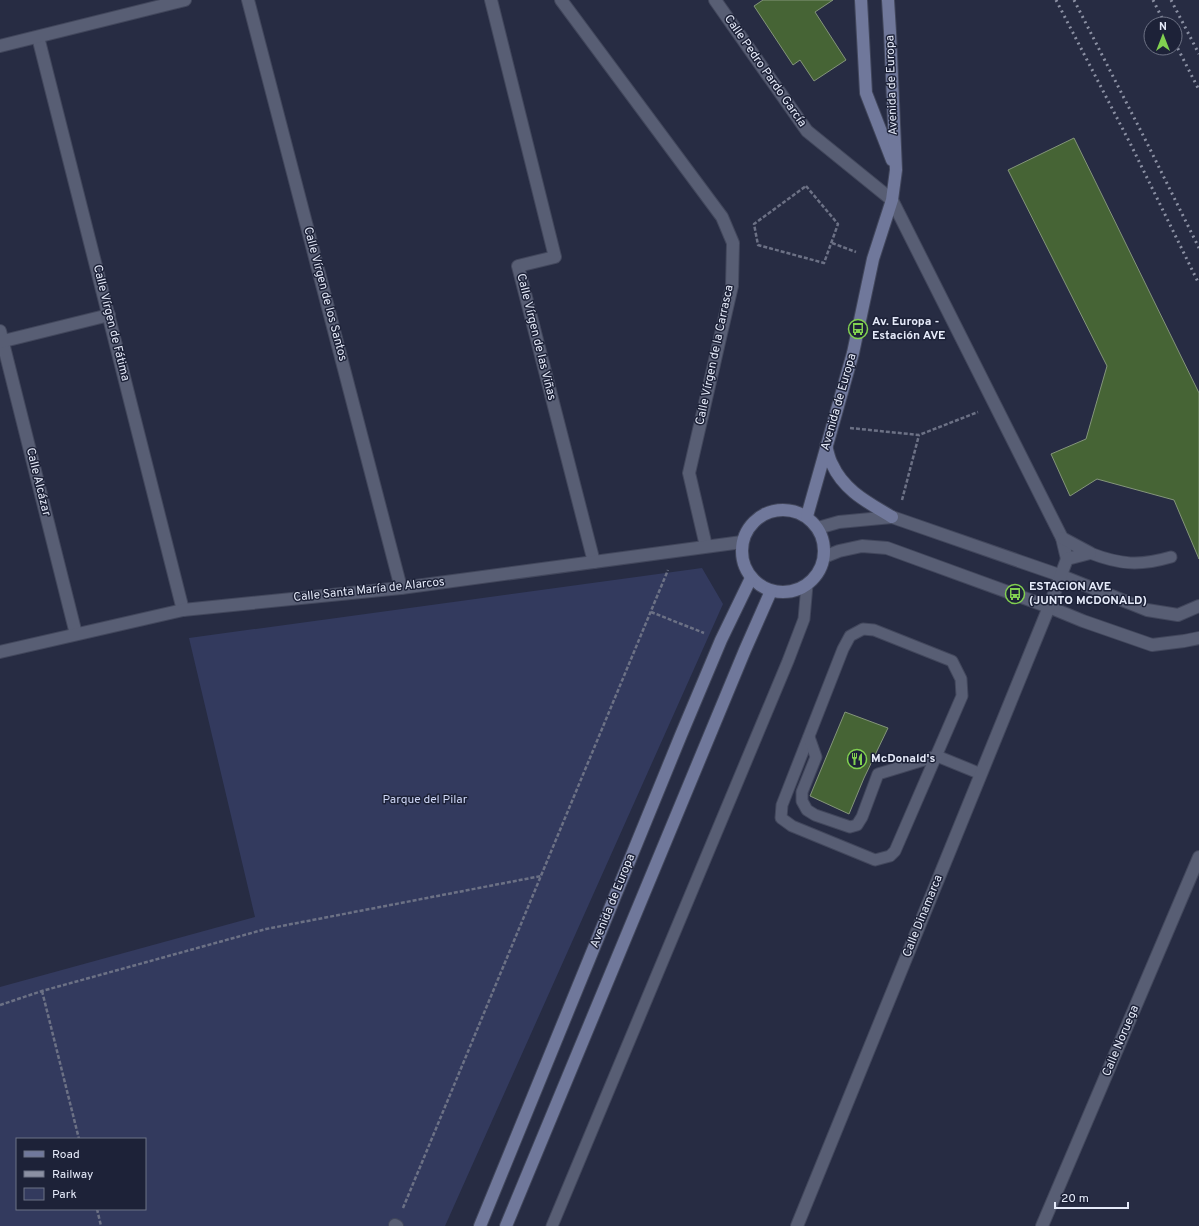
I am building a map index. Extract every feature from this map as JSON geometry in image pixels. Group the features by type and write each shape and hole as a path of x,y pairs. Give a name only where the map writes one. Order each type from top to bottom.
{"main road":[{"name":"Avenida de Europa","path":"861,0 866,92 896,170"},
{"name":"Avenida de Europa","path":"807,516 853,353 873,259 892,200 896,170 888,0"},
{"path":"826,446 831,464 840,478 857,496 895,517"},
{"path":"788,509 807,516 818,528 824,542 824,558 818,572 807,585 790,592 771,591 751,578 742,562 742,542 750,524 767,512 788,509"},
{"name":"Avenida de Europa","path":"480,1226 721,640 751,578"},
{"path":"506,1226 771,591"}],"street":[{"path":"0,46 185,0"},
{"name":"Calle Vírgen de los Santos","path":"248,0 401,588"},
{"name":"Calle Vírgen de las Viñas","path":"491,0 555,257 518,266 594,562"},
{"name":"Calle Vírgen de la Carrasca","path":"561,0 722,217 733,243 732,286 689,473 706,546"},
{"name":"Calle Pedro Pardo García","path":"715,0 807,131 892,200"},
{"name":"Calle Vírgen de Fátima","path":"38,37 183,610"},
{"path":"892,200 1062,538 1067,559 1090,553"},
{"path":"1,338 109,315"},
{"name":"Calle Alcázar","path":"1,338 76,634"},
{"path":"818,528 839,522 895,517 1062,576 1147,610 1178,615 1199,606"},
{"path":"1062,538 1090,553"},
{"name":"Calle Santa María de Alarcos","path":"0,652 183,610 401,588 742,542"},
{"path":"824,558 839,551 862,546 887,548 1050,607 1082,621 1152,645 1199,638"},
{"name":"Calle Dinamarca","path":"797,1226 1050,607 1067,559"},
{"name":"Calle Noruega","path":"1042,1226 1199,857"}],"lane":[{"path":"1090,553 1108,560 1131,564 1152,563 1172,558"},
{"path":"552,1226 788,661 804,619 807,585"},
{"path":"863,629 874,630 952,661 956,667 961,679 962,696 937,756 895,851 890,856 875,860 792,826 781,818 782,805 843,649 850,636 863,629"},
{"path":"809,737 816,757 802,792 802,801 807,810 815,815 850,827 857,825 862,817 878,774 937,756 981,774"}],"path":[{"path":"806,186 838,224 832,243 824,263 758,245 754,224 806,186"},
{"path":"832,243 873,259"},
{"path":"832,426 919,435 995,405"},
{"path":"895,517 919,435"},
{"path":"396,1226 670,565"},
{"path":"651,612 721,640"},
{"path":"0,1005 266,929 541,876"},
{"path":"42,992 79,1138"},
{"path":"97,1210 101,1226"}],"green space":[{"name":"Parque del Pilar","path":"702,568 723,604 445,1226 0,1226 0,987 255,917 189,638"}],"building":[{"path":"763,0 833,0 815,12 846,60 814,81 800,60 793,65 754,6"},
{"path":"1074,138 1199,393 1199,559 1174,500 1097,479 1070,496 1051,454 1086,439 1107,366 1008,170"},
{"path":"845,712 888,728 864,778 849,814 810,796"}],"railway":[{"path":"1056,0 1131,145 1199,284"},
{"path":"1074,0 1199,248"},
{"path":"1153,0 1161,16"},
{"path":"1171,0 1199,54"},
{"path":"1182,56 1199,90"}],"place":[{"name":"Av. Europa - Estación AVE","path":"858,329"},
{"name":"ESTACION AVE (JUNTO MCDONALD)","path":"1015,594"},
{"name":"McDonald's","path":"857,759"}]}
